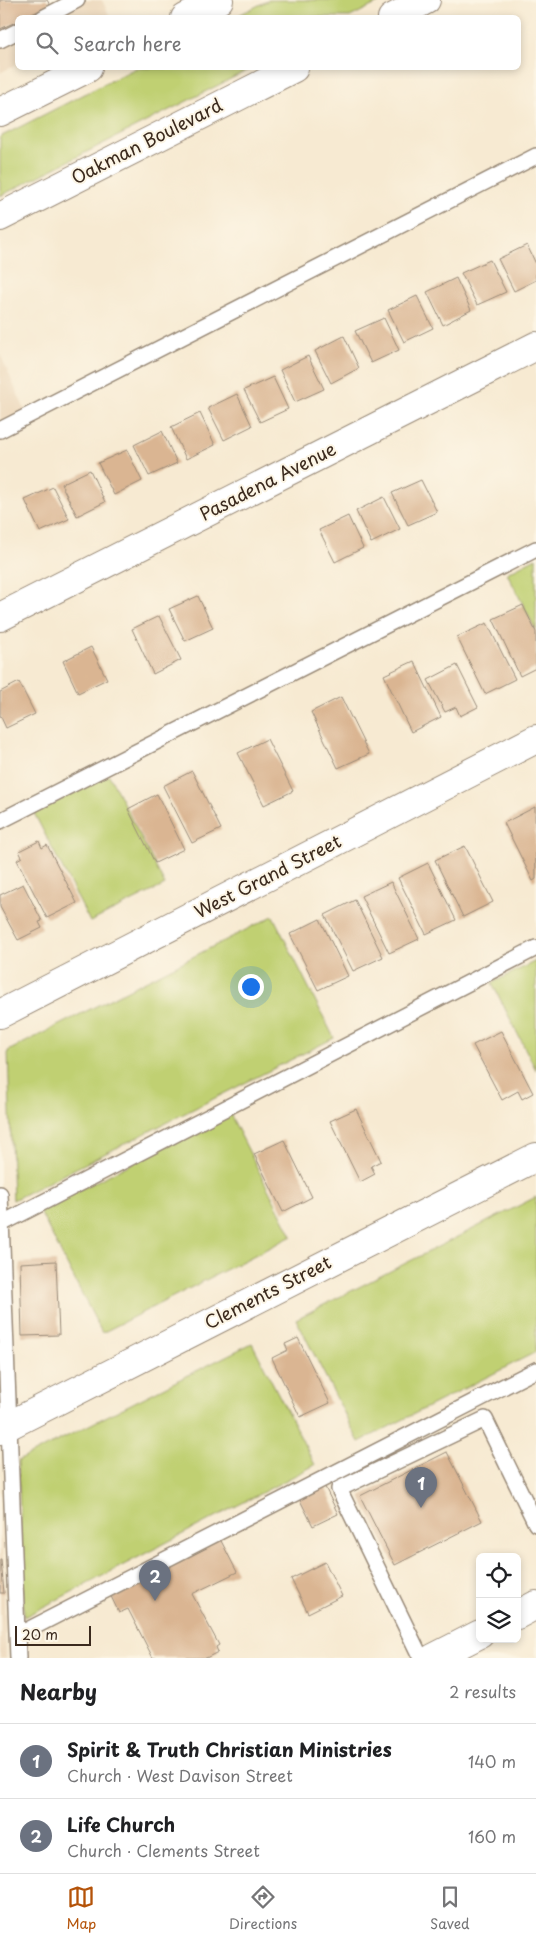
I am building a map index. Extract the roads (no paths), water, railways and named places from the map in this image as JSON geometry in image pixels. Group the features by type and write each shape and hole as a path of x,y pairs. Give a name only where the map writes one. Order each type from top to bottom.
{"main road":[{"path":"191,15 219,0"},
{"path":"398,15 426,0"},
{"path":"0,112 84,70"},
{"name":"Oakman Boulevard","path":"0,217 290,70"},
{"name":"Pasadena Avenue","path":"0,617 536,346"},
{"name":"West Grand Street","path":"0,1014 536,739"},
{"name":"Clements Street","path":"4,1428 536,1157"},
{"path":"521,1613 536,1605"},
{"path":"432,1658 476,1636"}],"lane":[{"path":"50,15 77,0"},
{"path":"0,40 15,32"},
{"path":"0,430 536,156"},
{"path":"0,821 536,549"},
{"path":"1,1224 536,948"},
{"path":"0,1194 4,1428 18,1658"},
{"path":"18,1635 536,1370"},
{"path":"421,1658 339,1489 485,1419 536,1524"}],"place":[{"name":"Spirit & Truth Christian Ministries","path":"421,1508"},
{"name":"Life Church","path":"155,1601"}]}
